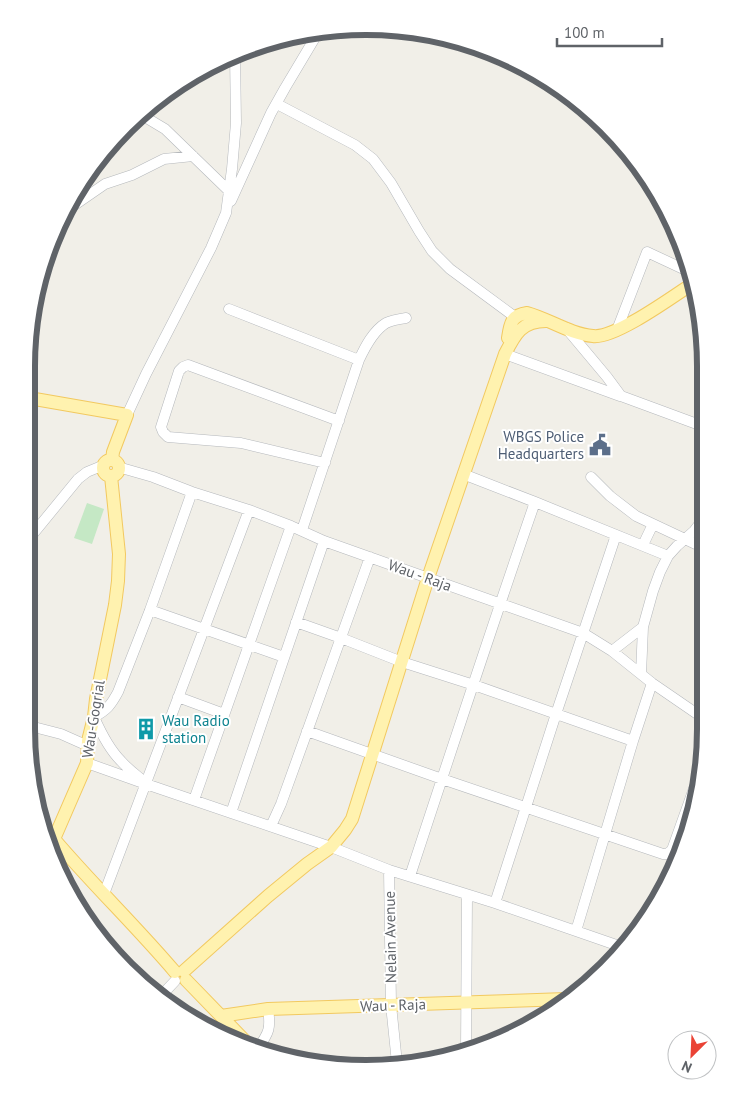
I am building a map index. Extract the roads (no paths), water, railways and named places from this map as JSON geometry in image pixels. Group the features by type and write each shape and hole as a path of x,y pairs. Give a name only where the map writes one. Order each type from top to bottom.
{"main road":[{"path":"513,338 508,338 510,326 515,317 519,314 527,313 594,337 602,336 639,318 688,287"},
{"path":"180,976 268,896 331,847 352,819 428,578 505,354 517,332 523,327 530,323 546,321"},
{"path":"35,399 127,415"},
{"name":"Wau-Gogrial","path":"54,839 87,763 96,699 115,605 118,581 118,554 111,467 113,452 127,415"},
{"path":"58,849 77,866 180,976 240,1035"},
{"name":"Wau - Raja","path":"221,1016 268,1010 557,999"}],"street":[{"path":"127,415 211,248 276,104 314,39"},
{"path":"226,213 236,123 235,62"},
{"path":"276,104 355,145 373,159 391,183 432,251 450,268 515,317"},
{"path":"147,118 165,129 229,191"},
{"path":"78,203 105,184 132,175 164,159 193,156"},
{"path":"617,330 647,252 682,268"},
{"path":"229,309 360,360"},
{"path":"302,530 365,348 379,328 387,322 406,318"},
{"path":"566,328 621,396"},
{"path":"505,354 697,423"},
{"path":"325,463 241,443 168,437 161,427 179,370 188,365 339,421"},
{"path":"35,531 78,479 86,472 111,467"},
{"name":"Wau - Raja","path":"111,467 153,477 248,510 370,557 583,633 612,651 652,683 697,714"},
{"path":"463,474 668,556"},
{"path":"591,477 636,516 697,544"},
{"path":"146,784 121,761 102,734 94,717 106,710 118,692 150,610 192,492"},
{"path":"410,876 535,502"},
{"path":"104,894 248,510"},
{"path":"643,545 652,524"},
{"path":"194,800 291,526"},
{"path":"641,674 643,627 660,572 668,556 697,527"},
{"path":"496,904 556,714 616,535"},
{"path":"231,813 324,540"},
{"path":"272,826 370,557"},
{"path":"150,610 284,657"},
{"path":"296,622 402,662 474,685 633,741"},
{"path":"612,651 643,627"},
{"path":"576,931 604,834 652,683"},
{"path":"178,697 224,714"},
{"path":"35,727 61,734 88,746"},
{"path":"307,731 663,854 672,850 689,802"},
{"path":"87,763 272,826 389,870 617,945"},
{"name":"Nelain Avenue","path":"389,870 391,1005 397,1058"},
{"path":"466,1044 467,895"},
{"path":"164,992 180,976"},
{"path":"262,1043 271,1024 268,1010"}],"place":[{"name":"WBGS Police Headquarters","path":"600,445"},
{"name":"Wau Radio station","path":"146,729"}]}
